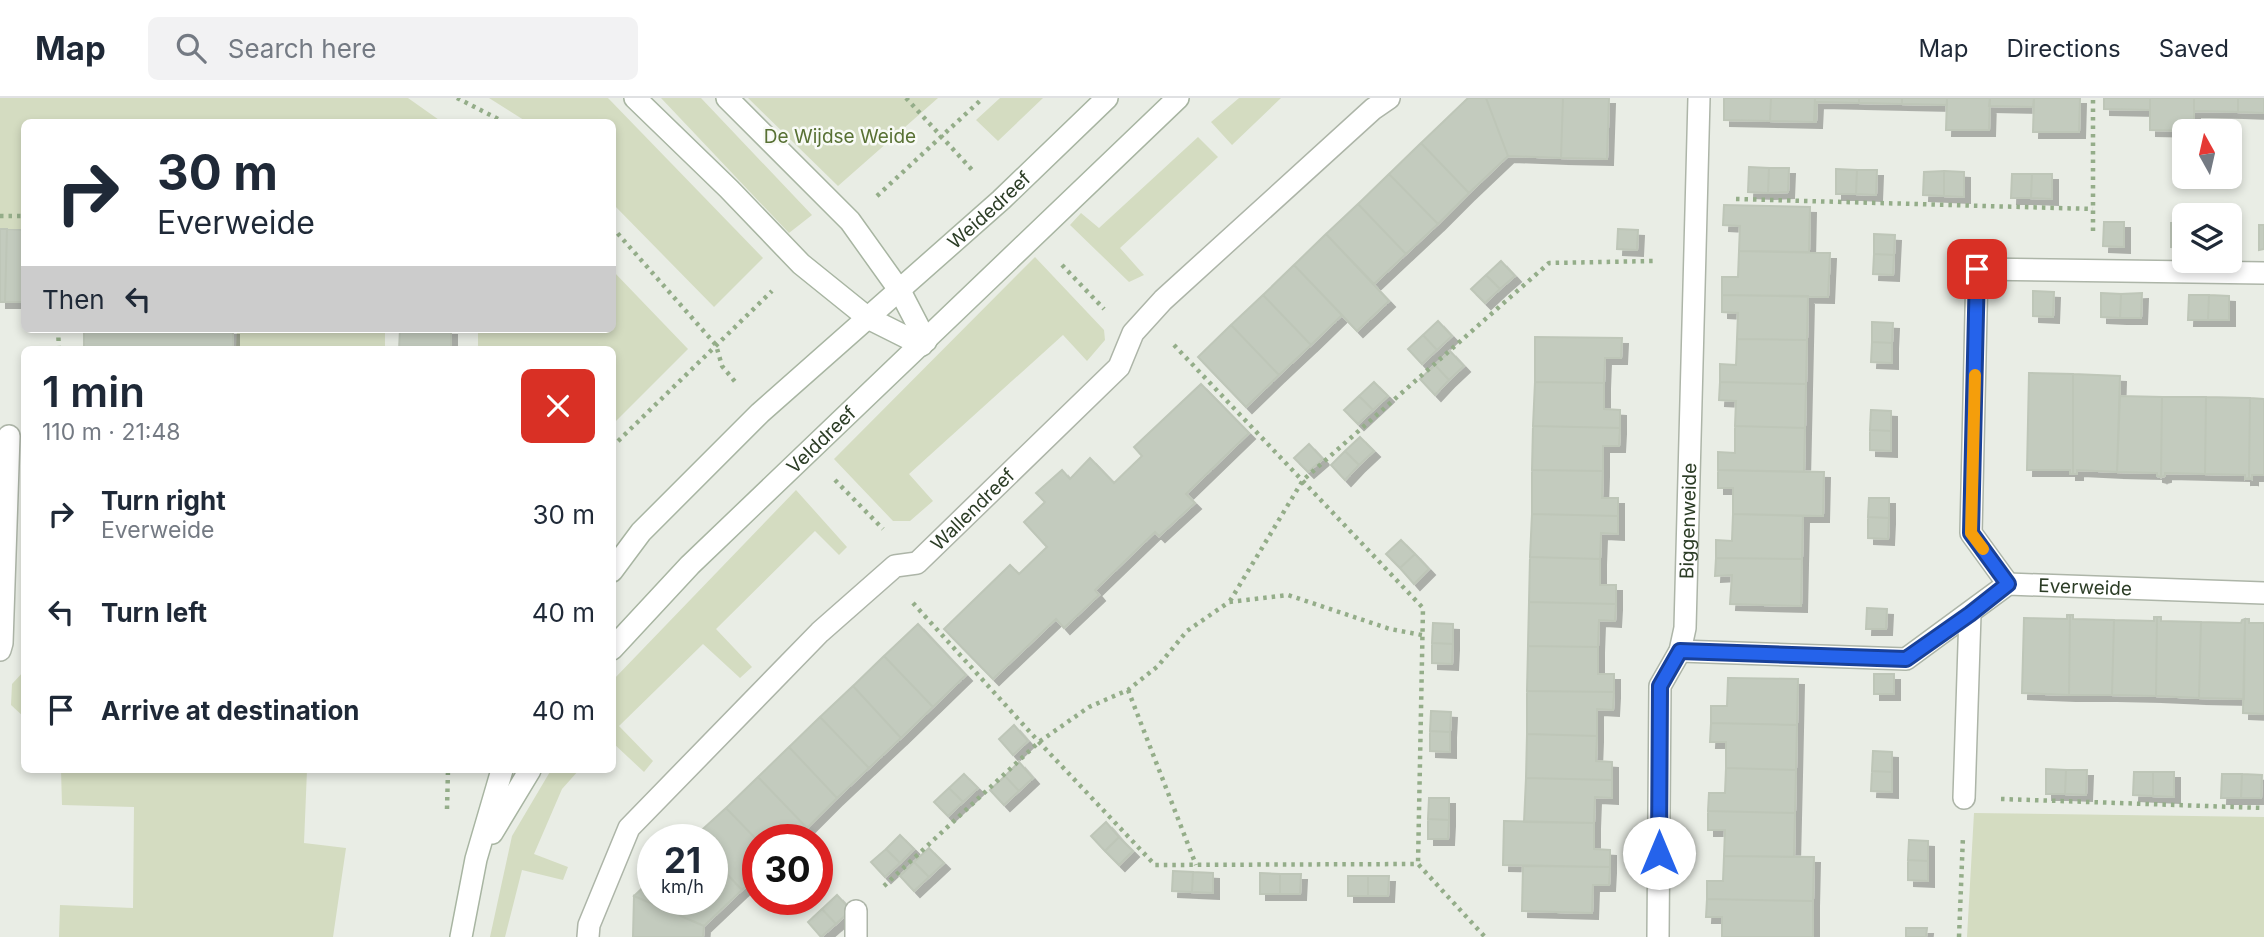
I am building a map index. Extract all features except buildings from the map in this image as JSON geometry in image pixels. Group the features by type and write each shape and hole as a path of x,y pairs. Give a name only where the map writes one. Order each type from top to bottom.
{"street":[{"path":"635,98 729,189 801,264 868,318 924,343"},
{"path":"726,98 850,221 900,291 924,343"},
{"name":"Weidedreef","path":"868,318 1001,200 1107,98"},
{"name":"Velddreef","path":"616,645 690,565 1178,98"},
{"name":"Wallendreef","path":"588,937 589,925 629,828 820,632 895,566 917,563 1119,367 1133,333 1163,300 1373,109 1389,98"},
{"name":"Biggenweide","path":"1658,937 1660,686 1680,651 1685,628 1699,98"},
{"path":"1680,651 1906,659 2008,584 1971,533 1977,269 2264,272"},
{"path":"616,566 642,533 760,413 868,318"},
{"path":"0,650 11,436"},
{"name":"Everweide","path":"2008,584 2264,593"},
{"path":"1964,798 1970,614"},
{"path":"462,930 477,859 501,773"},
{"path":"477,859 528,773"},
{"path":"856,911 856,937"}],"path":[{"path":"457,98 499,119"},
{"path":"906,98 940,137"},
{"path":"2092,270 2093,98"},
{"path":"1696,198 2093,209"},
{"path":"0,216 21,216"},
{"path":"856,911 1039,742 1089,707 1128,690 1158,666 1187,631 1229,602 1303,481 1549,262 1696,260"},
{"path":"1147,316 1423,608 1418,864 1485,937"},
{"path":"886,574 1039,742 1156,865 1418,864"},
{"path":"1229,602 1288,595 1390,629 1422,635"},
{"path":"1128,690 1196,865"},
{"path":"1959,937 1964,798 2264,808"}],"green space":[{"path":"0,98 408,98 438,119 21,119 21,231 0,231"},
{"path":"489,98 608,98 763,258 714,307 616,207 616,119 522,119"},
{"path":"661,98 701,98 812,215 789,233"},
{"name":"De Wijdse Weide","path":"748,98 938,98 838,186"},
{"path":"1000,98 1043,98 998,141 976,120"},
{"path":"1239,98 1281,98 1232,145 1211,122"},
{"path":"1198,137 1218,157 1120,248 1144,275 1129,282 1070,225 1081,213 1099,228"},
{"path":"1035,257 1104,330 1105,340 1087,361 1063,335 909,474 933,501 910,521 893,521 834,459"},
{"path":"616,274 688,349 616,421 616,346 478,346 478,333 616,333"},
{"path":"237,333 385,333 385,346 236,346"},
{"path":"796,490 847,547 839,555 815,531 716,629 752,667 740,678 703,644 619,726 653,761 644,772 616,746 616,677"},
{"path":"21,674 21,714 11,705 12,684"},
{"path":"61,773 307,773 304,843 346,848 333,937 59,937 60,905 133,908 134,807 62,805"},
{"path":"549,773 576,773 562,789 534,854 568,867 563,880 522,870 505,937 490,937 512,836"},
{"path":"1974,813 2264,817 2264,937 1967,937"}],"slow traffic":[{"path":"1975,375 1971,533 1983,549"}],"route":[{"path":"1659,853 1660,686 1680,651 1906,659 2008,584 1971,533 1977,269"}]}
